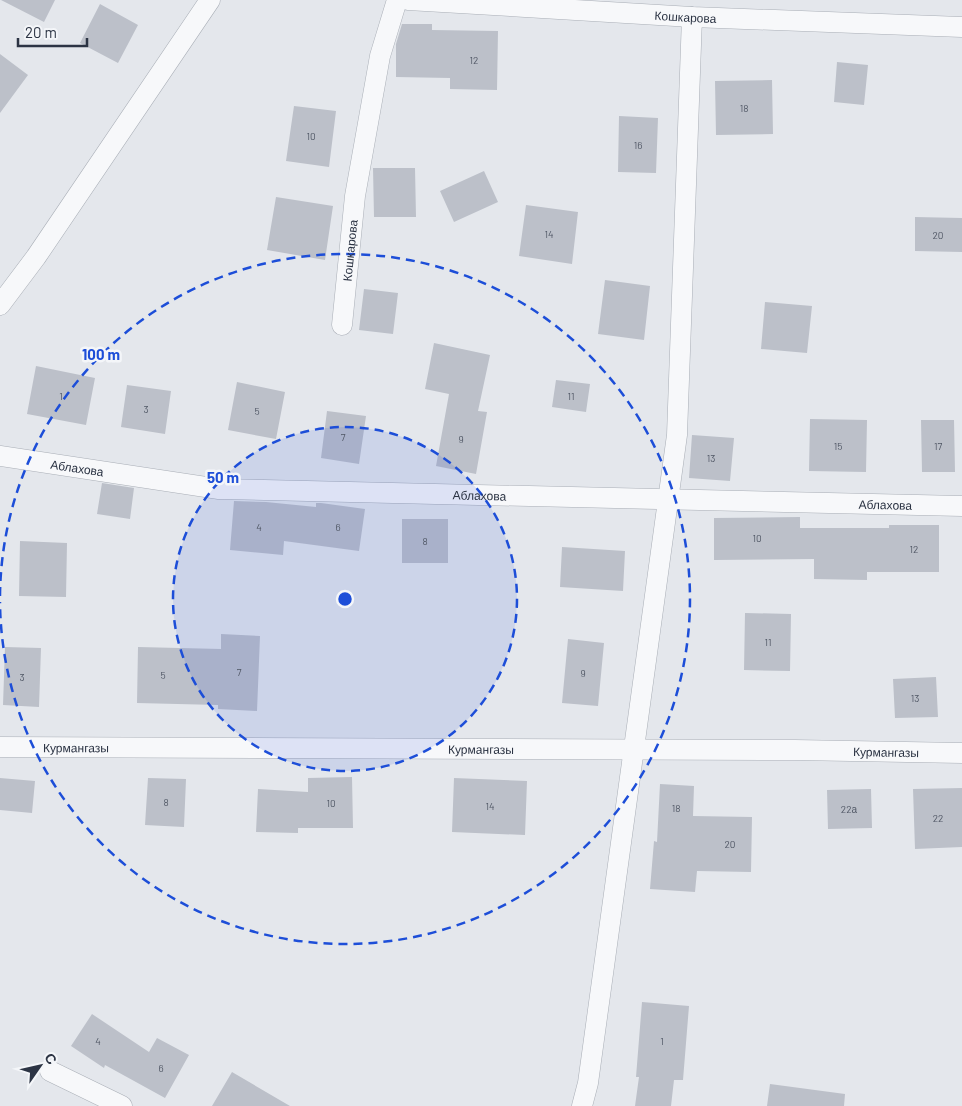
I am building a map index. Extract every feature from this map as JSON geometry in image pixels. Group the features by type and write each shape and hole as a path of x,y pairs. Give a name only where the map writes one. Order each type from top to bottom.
{"street":[{"path":"0,305 36,257 210,0"},
{"name":"Кошкарова","path":"342,325 355,196 380,56 397,0"},
{"name":"Кошкарова","path":"408,0 692,17 962,27"},
{"path":"582,1106 588,1083 677,435 692,17"},
{"name":"Аблахова","path":"0,456 219,489 668,501 962,506"},
{"name":"Курмангазы","path":"0,747 795,750 962,753"},
{"path":"50,1070 122,1106"}],"building":[{"path":"1,0 55,0 44,22"},
{"path":"100,4 138,25 118,63 80,43"},
{"path":"402,24 432,24 432,30 498,31 497,90 450,89 450,78 396,77 396,44"},
{"path":"0,54 28,75 0,113"},
{"path":"837,62 868,65 864,105 834,102"},
{"path":"772,80 773,134 716,135 715,81"},
{"path":"294,106 336,111 329,167 286,161"},
{"path":"619,116 658,118 656,173 618,172"},
{"path":"373,168 415,168 416,217 374,217"},
{"path":"484,171 498,202 454,222 440,191"},
{"path":"276,197 333,206 325,260 267,250"},
{"path":"526,205 578,212 572,264 519,256"},
{"path":"915,217 962,218 962,252 915,251"},
{"path":"605,280 650,286 644,340 598,334"},
{"path":"364,289 398,293 393,334 359,330"},
{"path":"765,302 812,306 807,353 761,349"},
{"path":"434,343 490,355 478,411 487,412 476,474 436,466 449,394 425,389"},
{"path":"36,366 95,378 86,425 27,414"},
{"path":"556,380 590,384 586,412 552,407"},
{"path":"237,382 285,392 276,439 228,430"},
{"path":"127,385 171,391 165,434 121,427"},
{"path":"327,411 366,416 359,464 321,458"},
{"path":"810,419 867,420 866,472 809,471"},
{"path":"921,420 954,420 955,472 922,472"},
{"path":"692,435 734,438 730,481 689,478"},
{"path":"102,483 134,488 130,519 97,514"},
{"path":"234,501 316,507 316,503 321,503 365,509 359,551 284,541 283,555 230,550"},
{"path":"800,517 800,528 889,528 889,525 939,525 939,572 867,572 867,580 814,579 814,559 714,560 714,518"},
{"path":"402,519 448,519 448,563 402,563"},
{"path":"20,541 67,543 66,597 19,596"},
{"path":"562,547 625,551 623,591 560,587"},
{"path":"745,613 791,614 790,671 744,670"},
{"path":"221,634 260,636 257,711 218,709 218,705 137,703 138,647 221,649"},
{"path":"568,639 604,643 598,706 562,703"},
{"path":"5,647 41,648 39,707 3,705"},
{"path":"936,677 938,717 895,718 893,679"},
{"path":"352,777 353,828 298,828 298,833 256,832 258,789 308,792 308,778"},
{"path":"0,778 35,781 32,813 0,810"},
{"path":"148,778 186,779 184,827 145,825"},
{"path":"454,778 527,781 525,835 452,832"},
{"path":"660,784 694,786 693,816 752,817 751,872 697,871 695,892 650,889 654,841 657,842"},
{"path":"962,788 962,847 915,849 913,789"},
{"path":"871,789 872,828 828,829 827,790"},
{"path":"642,1002 689,1006 683,1080 674,1080 671,1106 635,1106 639,1077 636,1077"},
{"path":"92,1014 149,1052 157,1038 189,1055 165,1098 105,1065 104,1068 71,1046"},
{"path":"232,1072 290,1106 212,1106"},
{"path":"770,1084 845,1094 844,1106 767,1106"}]}
